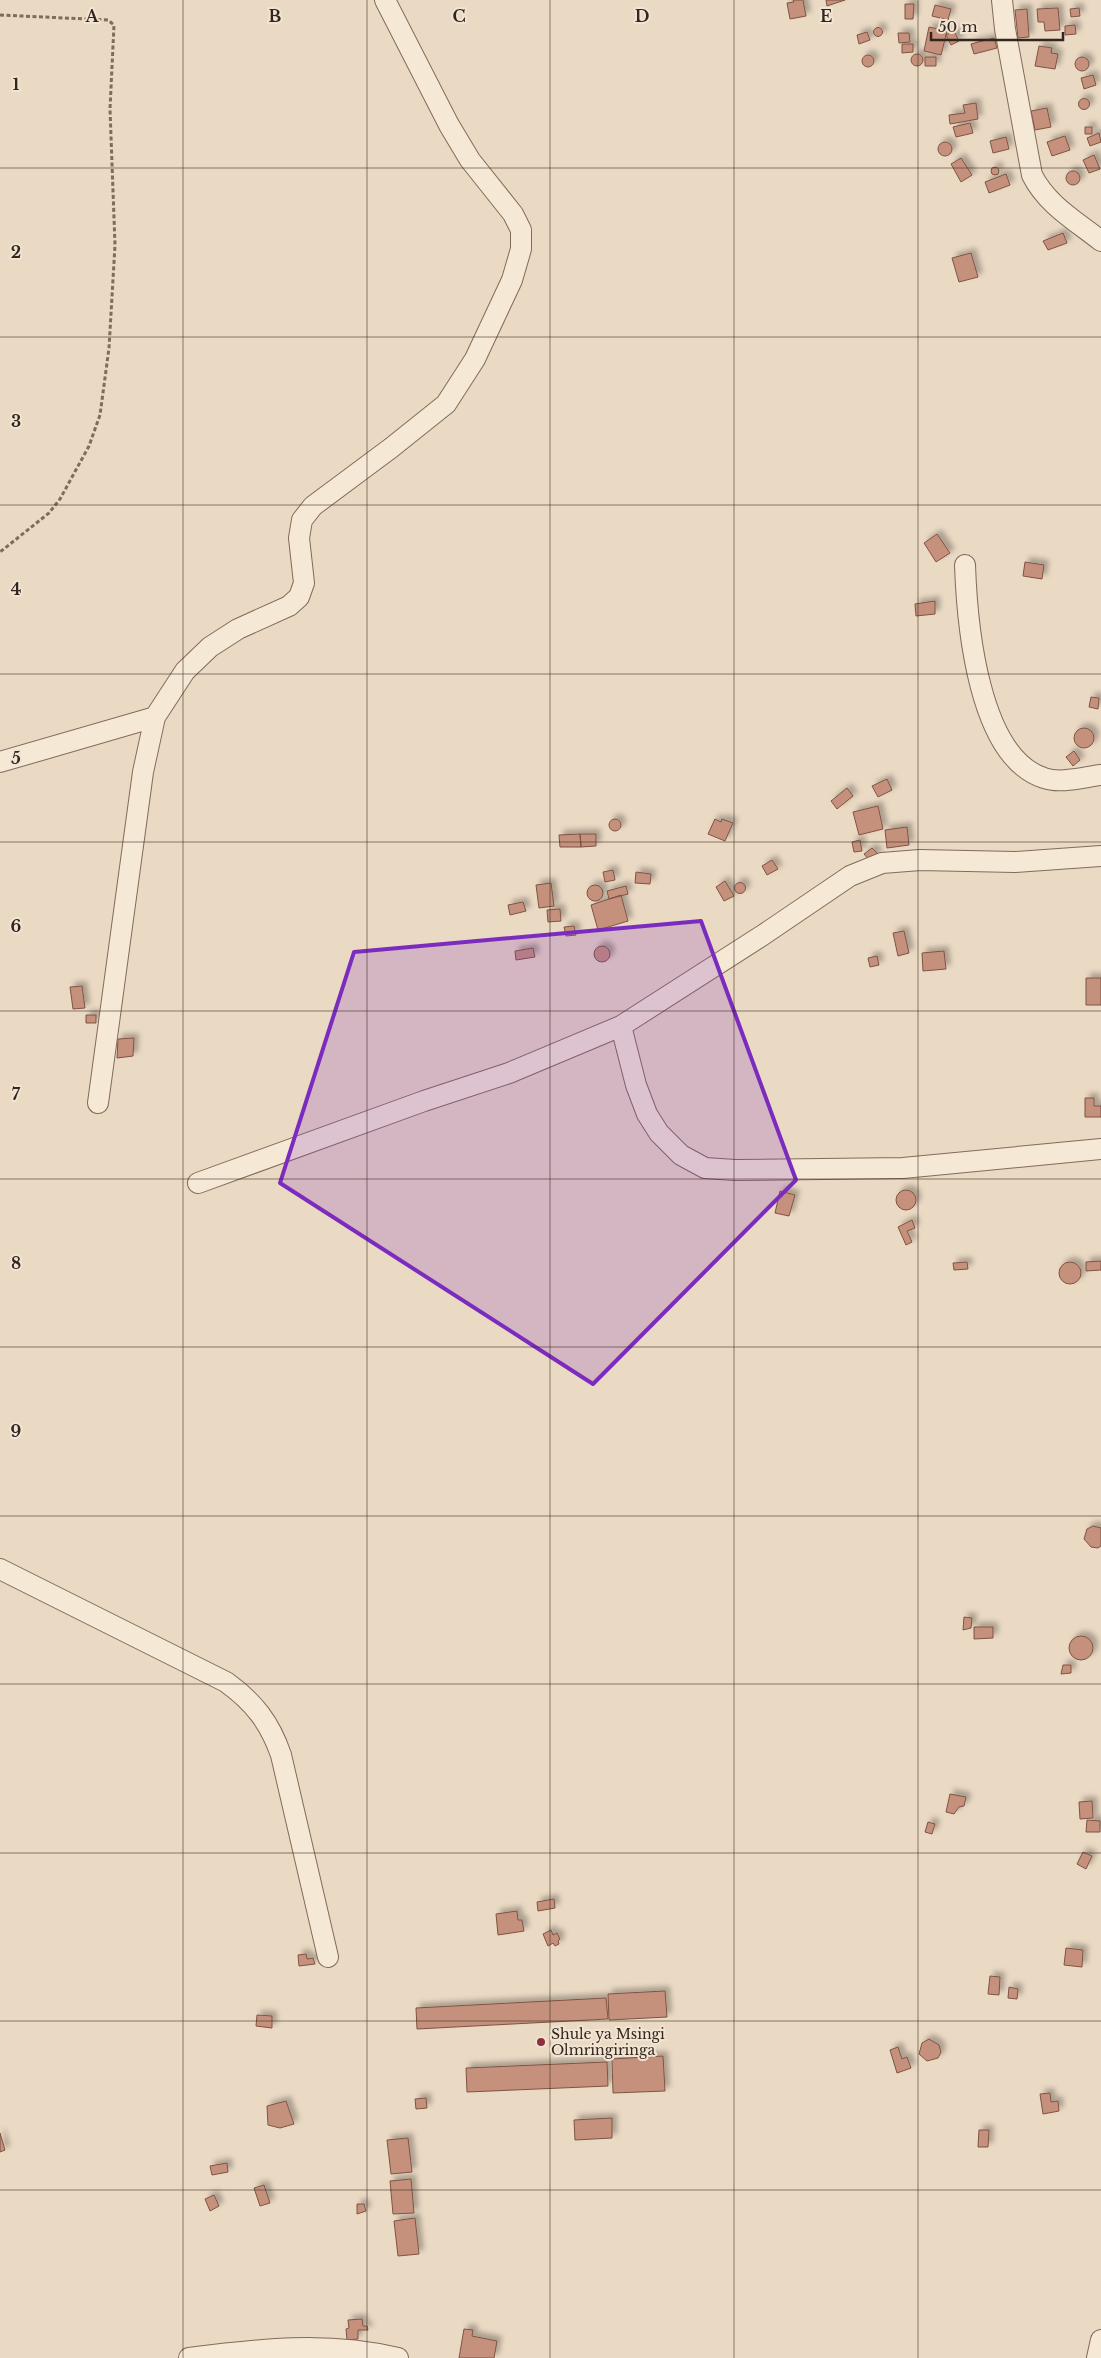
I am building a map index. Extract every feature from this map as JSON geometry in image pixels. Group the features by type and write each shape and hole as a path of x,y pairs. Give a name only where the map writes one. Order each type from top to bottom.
{"street":[{"path":"98,1103 143,772 155,717 185,671 210,647 238,629 289,606 299,597 304,582 299,538 302,520 313,506 446,404 475,359 512,280 521,249 521,230 513,214 470,160 449,126 385,0"},
{"path":"1002,0 1005,29 1032,175 1037,186 1050,199 1068,216 1101,241"},
{"path":"965,565 967,614 974,663 985,703 1004,742 1025,768 1045,779 1068,779 1101,775"},
{"path":"0,762 155,717"},
{"path":"198,1184 424,1100 508,1073 621,1026 763,935 850,876 882,863 920,860 1015,862 1101,856"},
{"path":"621,1026 636,1085 647,1114 659,1133 681,1155 705,1168 735,1170 903,1168 1101,1149"},
{"path":"0,1568 226,1682 252,1703 273,1732 281,1755 328,1957"},
{"path":"1097,2358 1101,2340"},
{"path":"189,2358 307,2346 354,2350 398,2358"}],"path":[{"path":"0,15 108,20 114,25 110,109 115,246 109,348 100,415 90,446 68,487 49,513 0,552"}],"highlighted area":[{"path":"701,921 796,1180 593,1384 280,1183 354,952"}],"building":[{"path":"793,0 803,0 806,16 790,19 787,3 794,2"},
{"path":"826,0 845,0 827,6"},
{"path":"905,4 914,4 913,19 905,19"},
{"path":"935,5 951,9 948,20 932,16"},
{"path":"1058,8 1060,30 1045,31 1044,22 1038,22 1037,9"},
{"path":"1079,8 1080,16 1071,17 1070,9"},
{"path":"1027,9 1029,37 1018,38 1015,10"},
{"path":"1075,25 1076,34 1065,35 1065,26"},
{"path":"878,27 883,32 878,37 873,32"},
{"path":"929,27 947,31 941,55 924,51"},
{"path":"954,31 959,41 951,45 946,35"},
{"path":"867,32 870,40 859,44 857,35"},
{"path":"898,33 909,33 910,42 899,43"},
{"path":"994,38 997,48 974,54 971,44"},
{"path":"902,44 913,44 913,52 902,53"},
{"path":"1039,46 1052,48 1051,53 1058,54 1055,69 1035,66"},
{"path":"919,54 922,55 922,65 915,66 912,65 911,58 912,55"},
{"path":"870,55 873,56 873,66 866,67 863,66 862,59 863,56"},
{"path":"925,57 936,57 936,66 925,66"},
{"path":"1082,57 1087,59 1089,64 1087,69 1082,71 1077,69 1075,64 1077,59"},
{"path":"1093,75 1096,85 1084,89 1081,78"},
{"path":"1084,98 1090,104 1084,110 1078,104"},
{"path":"976,103 978,119 950,124 949,115 965,113 963,105"},
{"path":"1047,108 1051,127 1035,130 1031,111"},
{"path":"970,123 973,133 956,137 953,127"},
{"path":"1085,127 1092,127 1092,134 1085,134"},
{"path":"1099,133 1101,142 1090,146 1087,138"},
{"path":"1065,136 1070,150 1052,156 1047,142"},
{"path":"1006,137 1009,149 993,153 990,141"},
{"path":"942,142 948,142 952,149 948,156 942,156 938,152 938,146"},
{"path":"1094,155 1100,169 1089,173 1083,160"},
{"path":"961,158 972,175 961,182 951,164"},
{"path":"995,167 999,171 995,175 991,171"},
{"path":"1073,171 1078,173 1080,178 1078,183 1073,185 1068,183 1066,178 1068,173"},
{"path":"1006,174 1010,185 989,193 985,182"},
{"path":"1063,233 1067,243 1048,250 1043,241"},
{"path":"971,253 978,277 959,282 952,258"},
{"path":"937,534 950,553 936,562 924,543"},
{"path":"1025,562 1044,565 1042,579 1023,576"},
{"path":"935,601 935,614 916,616 915,604"},
{"path":"1091,697 1099,698 1098,709 1089,707"},
{"path":"1084,728 1091,731 1094,738 1091,745 1084,748 1077,745 1074,738 1077,731"},
{"path":"1074,751 1080,760 1073,766 1066,757"},
{"path":"887,779 892,790 878,797 872,786"},
{"path":"847,788 853,796 837,809 831,801"},
{"path":"878,806 883,829 859,835 853,812"},
{"path":"613,819 617,819 621,825 617,831 613,831 609,827 609,823"},
{"path":"715,819 721,822 722,819 733,823 725,841 708,834"},
{"path":"907,827 909,845 887,848 885,830"},
{"path":"580,834 596,834 596,846 581,847"},
{"path":"580,834 581,847 560,847 559,835"},
{"path":"860,840 862,851 854,852 852,842"},
{"path":"872,848 878,854 870,861 864,854"},
{"path":"772,860 778,869 767,875 762,866"},
{"path":"613,870 615,880 605,882 603,872"},
{"path":"636,872 651,874 650,884 635,883"},
{"path":"725,881 734,896 724,901 716,887"},
{"path":"551,883 554,906 539,908 536,885"},
{"path":"738,883 742,883 745,888 744,892 738,893 735,890 735,886"},
{"path":"592,885 598,885 603,890 601,899 592,901 587,896 587,890"},
{"path":"626,886 628,894 609,899 607,891"},
{"path":"621,895 628,921 598,930 591,905"},
{"path":"523,902 526,911 510,915 508,905"},
{"path":"560,909 561,921 548,922 547,910"},
{"path":"574,926 576,935 566,936 564,927"},
{"path":"904,931 909,953 898,956 893,933"},
{"path":"599,946 605,946 610,951 608,960 599,962 594,957 594,951"},
{"path":"533,948 535,957 516,960 515,951"},
{"path":"944,951 946,969 923,971 922,953"},
{"path":"877,956 879,965 870,967 868,958"},
{"path":"1086,978 1101,978 1101,1005 1086,1005"},
{"path":"82,986 85,1008 73,1009 70,987"},
{"path":"86,1015 96,1015 96,1023 86,1023"},
{"path":"134,1038 133,1056 117,1058 118,1039"},
{"path":"1085,1098 1094,1098 1094,1106 1101,1106 1101,1117 1085,1117"},
{"path":"906,1190 913,1193 916,1200 913,1207 906,1210 899,1207 896,1200 899,1193"},
{"path":"780,1191 795,1195 789,1216 775,1213"},
{"path":"912,1220 915,1228 907,1231 912,1242 906,1245 898,1227"},
{"path":"1101,1261 1101,1270 1086,1271 1086,1262"},
{"path":"967,1262 968,1269 954,1270 953,1263"},
{"path":"1070,1262 1078,1265 1081,1273 1078,1281 1070,1284 1062,1281 1059,1273 1062,1265"},
{"path":"1093,1526 1101,1528 1101,1546 1098,1548 1091,1547 1084,1539 1087,1529"},
{"path":"964,1617 972,1618 971,1628 963,1630"},
{"path":"974,1627 993,1627 993,1638 974,1639"},
{"path":"1081,1636 1089,1640 1093,1648 1089,1656 1081,1660 1073,1656 1069,1648 1073,1640"},
{"path":"1063,1665 1071,1665 1071,1673 1061,1674"},
{"path":"950,1794 966,1797 964,1806 959,1807 954,1814 946,1812"},
{"path":"1092,1801 1093,1818 1080,1819 1079,1802"},
{"path":"1087,1820 1100,1821 1100,1832 1086,1832"},
{"path":"928,1822 935,1824 932,1834 925,1832"},
{"path":"1083,1852 1092,1856 1086,1869 1077,1864"},
{"path":"554,1899 555,1908 538,1911 537,1902"},
{"path":"517,1911 518,1920 522,1920 524,1931 498,1935 496,1914"},
{"path":"551,1930 553,1935 557,1933 560,1939 558,1941 559,1944 555,1946 553,1943 548,1946 543,1934"},
{"path":"1066,1948 1083,1950 1082,1967 1064,1965"},
{"path":"306,1954 307,1959 313,1958 315,1964 299,1966 298,1955"},
{"path":"990,1976 1000,1977 999,1995 988,1994"},
{"path":"1009,1987 1018,1989 1017,1999 1008,1998"},
{"path":"665,1991 667,2017 609,2020 608,1994"},
{"path":"606,1998 608,2019 417,2029 416,2008"},
{"path":"257,2015 272,2016 272,2028 256,2026"},
{"path":"929,2039 939,2045 941,2052 938,2058 927,2061 919,2054 922,2043"},
{"path":"898,2047 902,2059 907,2057 911,2068 897,2073 890,2050"},
{"path":"663,2056 665,2091 613,2093 612,2059"},
{"path":"607,2062 608,2086 467,2092 466,2068"},
{"path":"1050,2093 1051,2102 1058,2101 1059,2111 1043,2114 1040,2094"},
{"path":"426,2098 427,2108 416,2109 415,2099"},
{"path":"286,2101 294,2124 280,2128 268,2125 267,2106"},
{"path":"612,2118 612,2138 575,2140 574,2120"},
{"path":"979,2130 989,2130 988,2147 978,2147"},
{"path":"0,2133 5,2150 0,2152"},
{"path":"408,2138 412,2172 391,2174 387,2140"},
{"path":"227,2163 228,2172 212,2175 210,2166"},
{"path":"411,2179 414,2213 393,2214 390,2181"},
{"path":"264,2185 270,2203 260,2206 254,2188"},
{"path":"214,2195 219,2206 210,2211 205,2199"},
{"path":"357,2204 364,2204 366,2211 357,2214"},
{"path":"415,2218 419,2254 398,2256 394,2221"},
{"path":"362,2319 363,2326 367,2326 368,2330 358,2330 358,2339 347,2340 346,2329 349,2328 348,2320"},
{"path":"464,2329 473,2330 472,2336 497,2341 494,2358 459,2358"}],"place":[{"name":"Shule ya Msingi Olmringiringa","path":"541,2042"}]}
